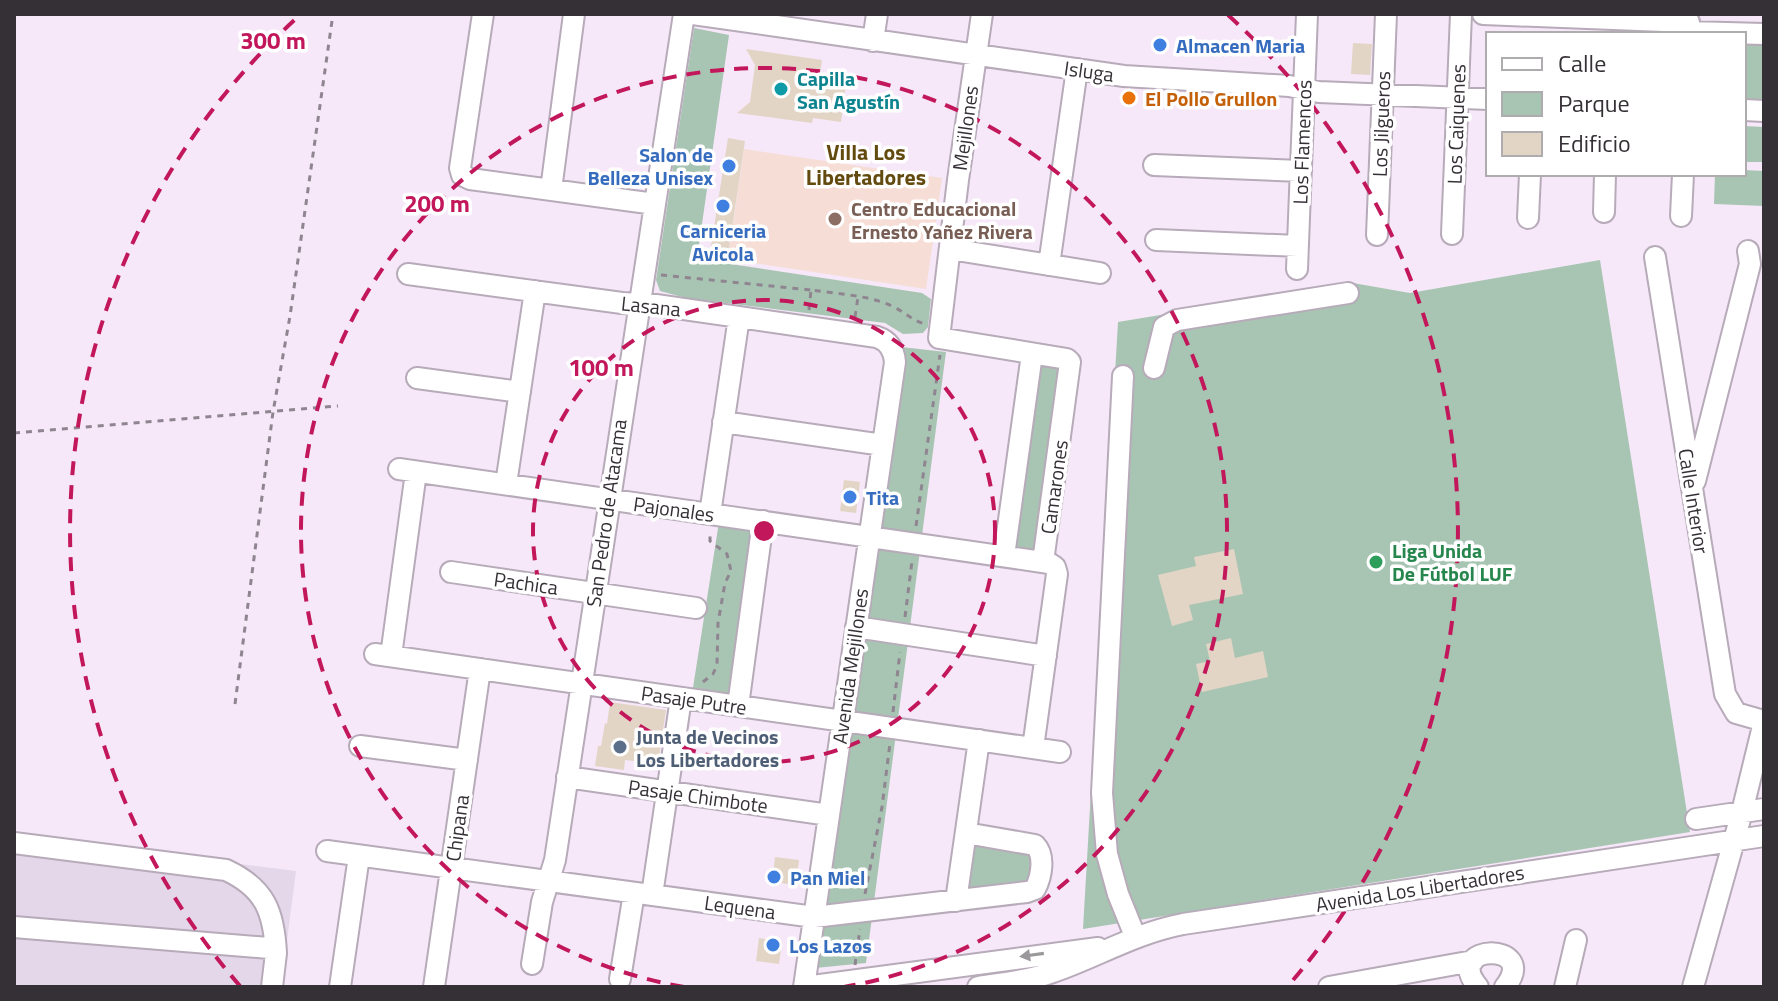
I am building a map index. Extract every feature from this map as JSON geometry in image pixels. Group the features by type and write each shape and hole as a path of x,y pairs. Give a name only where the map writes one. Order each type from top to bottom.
{"street":[{"path":"483,14 460,168 462,175 470,179 655,204"},
{"path":"551,190 574,14"},
{"name":"San Pedro de Atacama","path":"532,964 542,902 555,860 684,14"},
{"name":"Isluga","path":"693,14 1156,79 1486,99"},
{"path":"873,41 877,14"},
{"name":"Mejillones","path":"940,333 982,14"},
{"name":"Los Flamencos","path":"1297,269 1307,14"},
{"name":"Los Jilgueros","path":"1377,235 1386,14"},
{"name":"Los Caiquenes","path":"1452,234 1461,14"},
{"path":"1483,14 1745,32"},
{"path":"1049,265 1077,69"},
{"path":"1154,165 1301,171"},
{"path":"1528,218 1530,176"},
{"path":"1604,212 1605,176"},
{"path":"1681,216 1683,176"},
{"path":"1156,240 1298,246"},
{"path":"950,249 1100,273"},
{"path":"1693,489 1750,264 1748,251"},
{"name":"Calle Interior","path":"1655,257 1725,694 1736,713 1764,722"},
{"name":"Lasana","path":"408,274 877,337 890,346"},
{"path":"506,484 535,291"},
{"path":"1154,368 1164,327 1177,320 1348,293"},
{"path":"710,514 739,317"},
{"path":"940,333 1032,354"},
{"name":"Avenida Mejillones","path":"804,987 895,362 890,346"},
{"name":"Camarones","path":"1004,556 1032,354 1067,359 1070,362 1043,562 1052,565 1057,574 1033,748"},
{"path":"1123,376 1102,793 1107,854 1118,894 1135,936"},
{"path":"417,378 520,392"},
{"path":"723,422 883,445"},
{"name":"Pajonales","path":"383,655 408,470 1043,562"},
{"path":"738,706 763,521"},
{"name":"Pachica","path":"451,572 696,608"},
{"path":"856,627 1046,656"},
{"name":"Pasaje Putre","path":"383,655 1060,752"},
{"name":"Chipana","path":"434,987 480,669"},
{"path":"620,979 689,699"},
{"path":"1693,987 1764,722"},
{"path":"956,901 979,740"},
{"path":"360,746 467,760"},
{"name":"Pasaje Chimbote","path":"567,777 829,815"},
{"path":"1696,819 1764,809"},
{"name":"Lequena","path":"327,851 814,917 1035,889 1041,857 1035,845 966,833"},
{"name":"Avenida Los Libertadores","path":"978,987 1052,973 1135,936 1183,924 1764,836"},
{"path":"14,843 226,870 251,884 271,914 276,953 272,987"},
{"path":"340,987 359,856"},
{"path":"14,927 269,948 276,953"},
{"path":"1565,987 1576,940"},
{"name":"Avenida Los Libertadores","path":"804,987 1060,951 1110,947"},
{"path":"1329,987 1473,961 1491,951 1504,955 1508,960 1512,973 1505,987"},
{"path":"1470,986 1473,961"}],"path":[{"path":"235,704 273,412 290,316 333,14"},
{"path":"645,274 858,297 893,306 911,320 940,333"},
{"path":"808,327 811,290"},
{"path":"14,433 338,406"},
{"path":"689,699 701,683 713,674 717,665 718,623 725,583 731,571 727,554 710,541 710,514"},
{"path":"853,980 862,912"}],"shaded area":[{"name":"Centro Educacional Ernesto Yañez Rivera","path":"744,149 942,178 926,289 728,259"},
{"path":"14,835 296,871 281,987 14,987"}],"green space":[{"path":"694,28 729,35 697,259 922,293 931,299 928,327 923,333 903,334 885,323 686,298 660,291 656,280"},
{"path":"1746,38 1764,39 1764,100 1746,99"},
{"path":"1746,126 1764,127 1764,162 1746,162"},
{"path":"1746,170 1764,171 1764,206 1714,204 1715,176 1746,176"},
{"name":"Liga Unida De Fútbol LUF","path":"1600,260 1690,832 1083,929 1118,322 1353,283 1410,293"},
{"path":"901,347 946,352 866,963 815,968"},
{"path":"1041,362 1063,367 1040,553 1014,549"},
{"path":"719,522 753,527 734,695 692,694"},
{"path":"971,843 1034,850 1030,883 966,890"}],"building":[{"path":"1353,43 1372,44 1370,75 1351,74"},
{"name":"Capilla San Agustín","path":"746,49 822,60 819,80 846,84 841,122 813,118 812,123 737,113 750,102 755,65"},
{"path":"728,138 745,141 729,249 711,246"},
{"name":"Tita","path":"844,480 860,482 856,513 840,511"},
{"path":"1234,549 1243,594 1189,605 1193,620 1172,626 1158,575 1196,566 1194,557"},
{"path":"1231,638 1235,658 1263,651 1268,677 1202,692 1196,664 1210,661 1206,644"},
{"path":"610,702 666,710 658,764 625,760 624,770 595,766"},
{"path":"775,857 799,860 796,885 772,882"},
{"path":"759,938 782,942 779,964 756,961"}],"place":[{"name":"Almacen Maria","path":"1160,45"},
{"name":"Capilla San Agustín","path":"781,89"},
{"name":"El Pollo Grullon","path":"1129,98"},
{"name":"Salon de Belleza Unisex","path":"729,166"},
{"name":"Carniceria Avicola","path":"723,206"},
{"name":"Centro Educacional Ernesto Yañez Rivera","path":"835,219"},
{"name":"Tita","path":"850,497"},
{"name":"Liga Unida De Fútbol LUF","path":"1376,562"},
{"name":"Junta de Vecinos Los Libertadores","path":"620,747"},
{"name":"Pan Miel","path":"774,877"},
{"name":"Los Lazos","path":"773,945"}],"district":[{"name":"Villa Los Libertadores","path":"866,164"}]}
